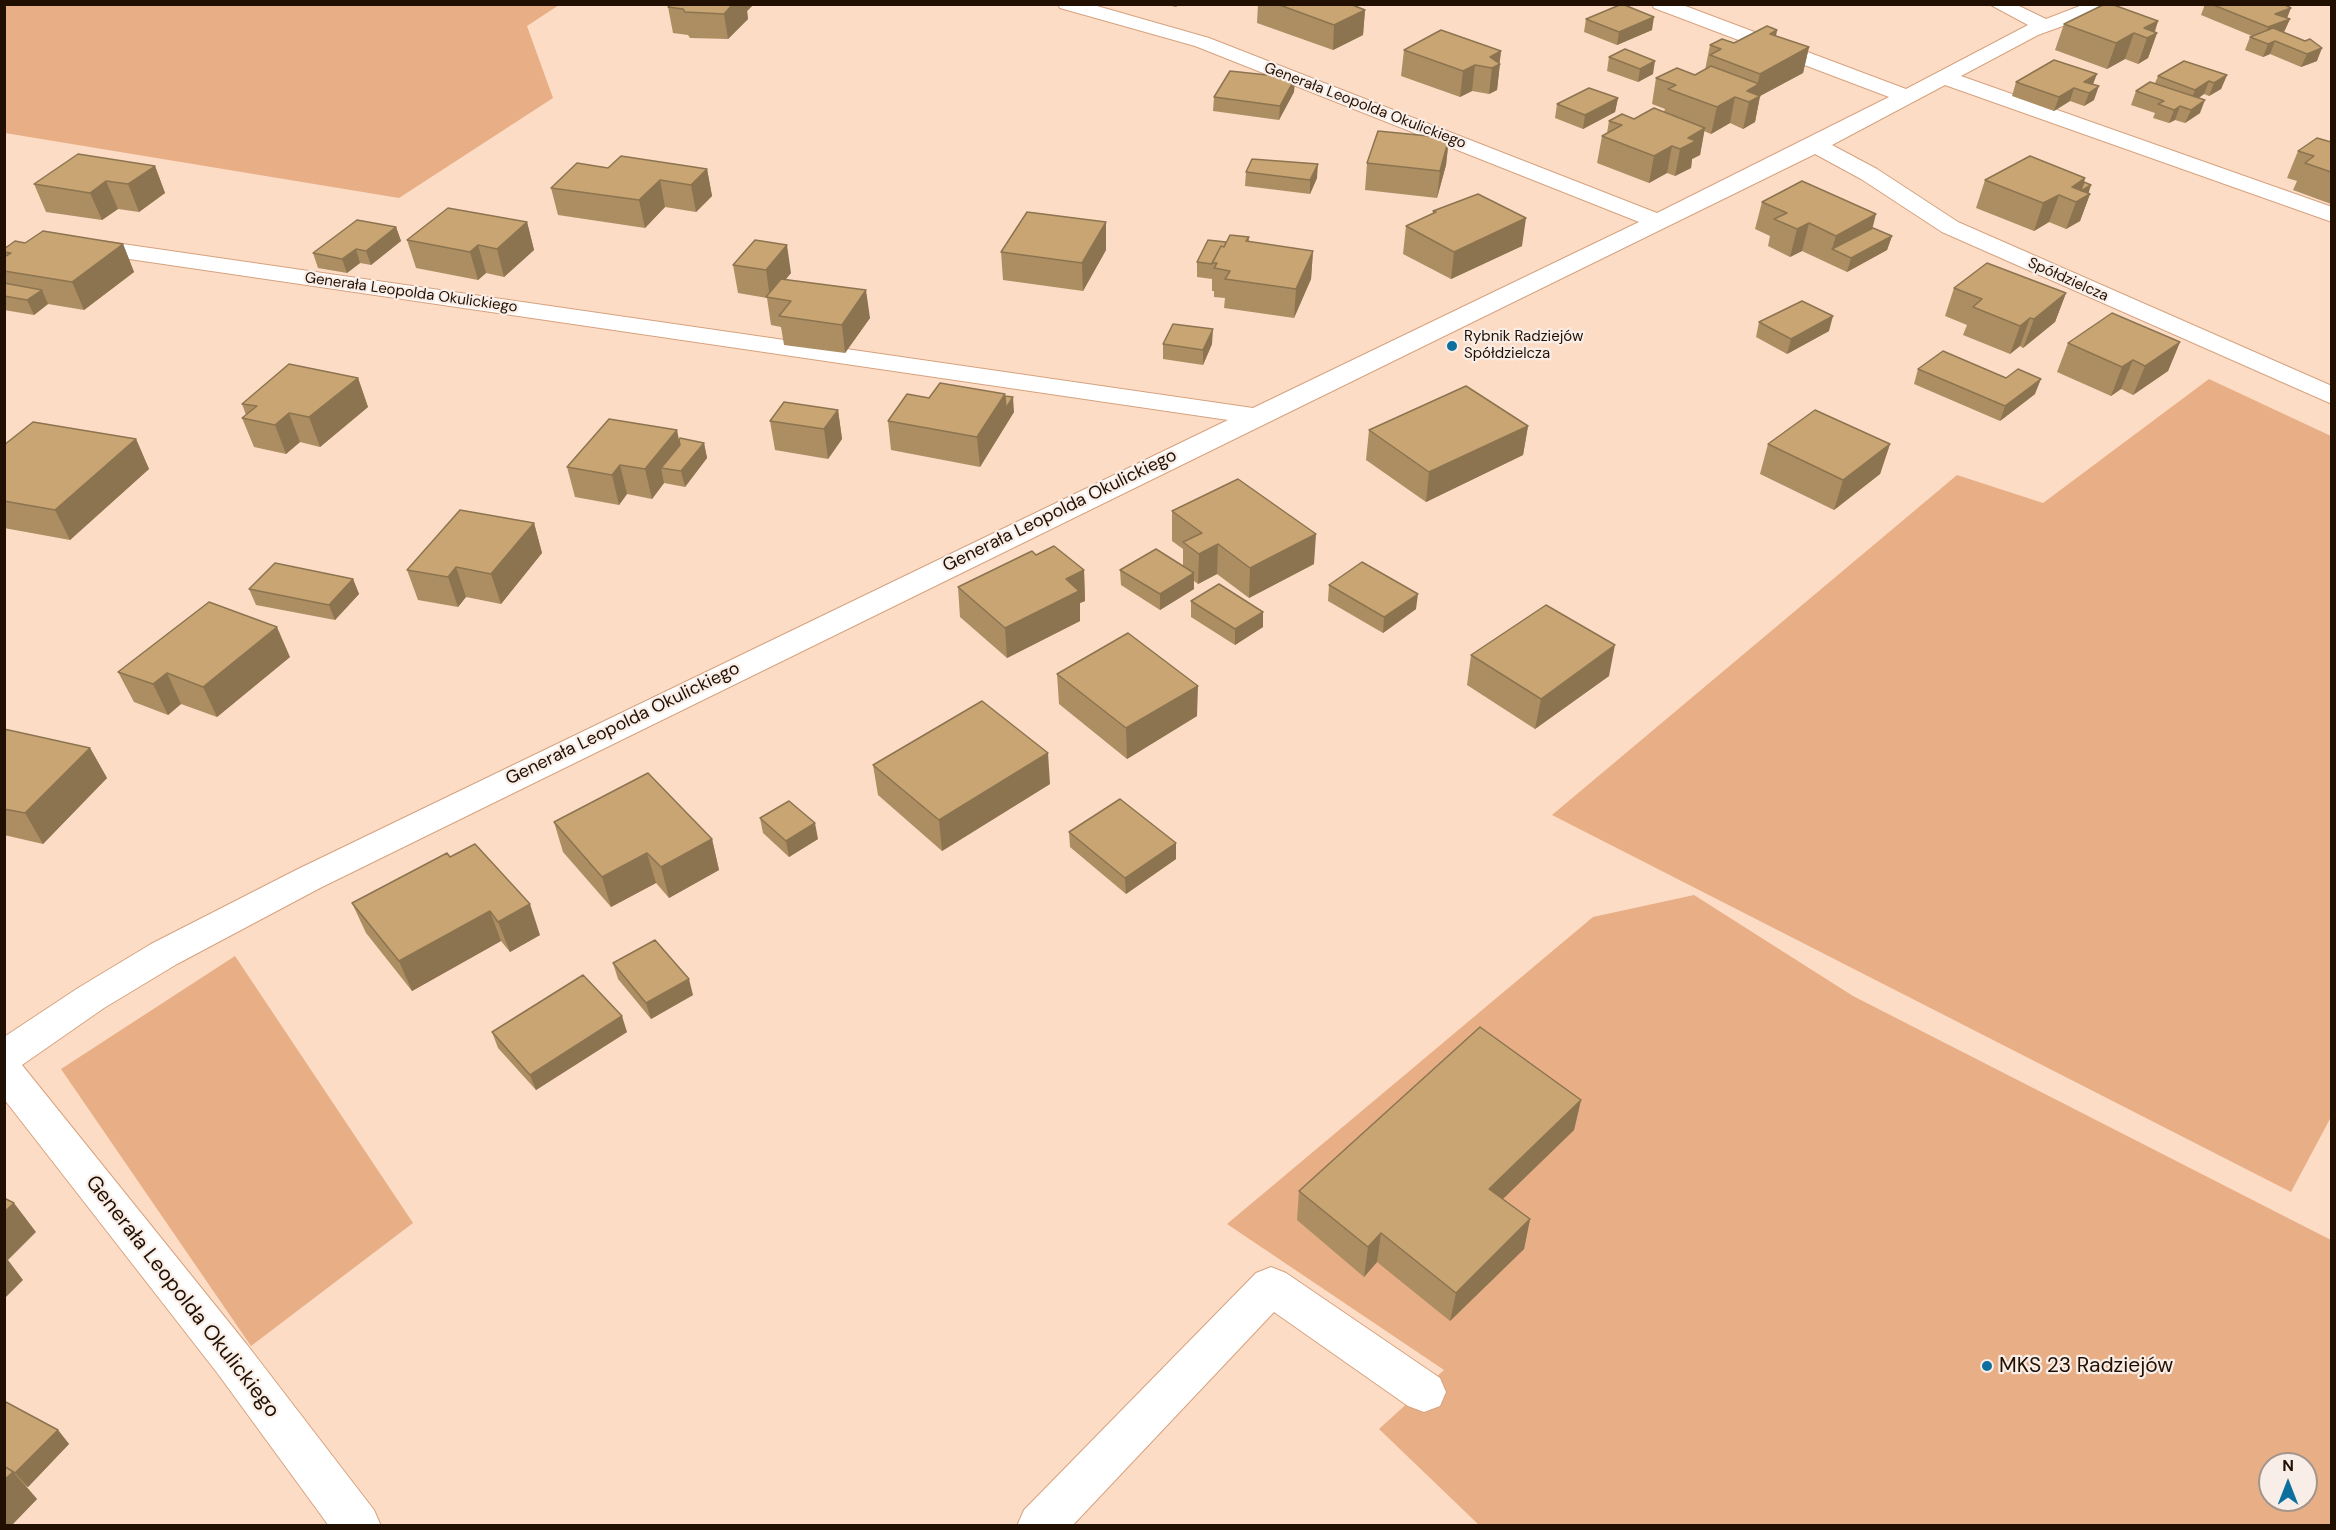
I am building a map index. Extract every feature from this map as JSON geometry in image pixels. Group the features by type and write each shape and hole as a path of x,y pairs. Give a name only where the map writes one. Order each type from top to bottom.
{"street":[{"name":"Generała Leopolda Okulickiego","path":"1067,4 1202,42 1658,221"},
{"path":"1661,4 1908,97"},
{"path":"1998,4 2043,25"},
{"name":"Generała Leopolda Okulickiego","path":"4,1057 111,986 232,917 1255,416 1815,145 2043,25 2105,4"},
{"path":"1943,77 2331,216"},
{"name":"Spółdzielcza","path":"1815,145 1869,174 1950,227 2331,396"},
{"name":"Generała Leopolda Okulickiego","path":"102,248 1255,416"},
{"name":"Generała Leopolda Okulickiego","path":"4,1070 233,1360 358,1526"},
{"path":"1040,1526 1271,1286 1424,1392"}],"shaded area":[{"path":"4,5 559,5 527,26 553,98 399,198 5,133"},
{"path":"2209,379 2331,436 2331,1117 2291,1192 1552,815 1957,475 2043,503"},
{"path":"1694,895 1853,996 2331,1240 2331,1525 1479,1525 1379,1429 1444,1370 1227,1224 1593,917"},
{"path":"235,956 413,1223 251,1346 61,1069"}],"building":[{"path":"672,4 733,4 724,14 685,12 683,9 668,7"},
{"path":"1277,4 1350,4 1365,10 1334,25"},
{"path":"1622,4 1654,17 1619,32 1586,19"},
{"path":"2105,4 2111,4 2158,21 2144,28 2157,33 2147,38 2134,33 2116,43 2064,24"},
{"path":"2211,4 2283,4 2291,8 2275,14 2290,19 2268,27"},
{"path":"1767,26 1777,30 1770,34 1809,47 1760,74 1710,55 1721,49 1710,45 1722,39 1734,43"},
{"path":"2273,28 2305,41 2310,39 2322,48 2307,54 2275,41 2268,44 2250,37"},
{"path":"1441,30 1501,51 1490,57 1500,64 1492,68 1475,65 1463,71 1404,50"},
{"path":"1625,49 1655,61 1640,69 1609,57"},
{"path":"2054,60 2097,74 2084,82 2099,86 2089,93 2074,88 2059,97 2016,82"},
{"path":"2184,61 2227,75 2214,83 2209,81 2195,90 2158,76"},
{"path":"1711,66 1759,84 1747,91 1760,96 1749,102 1735,97 1717,107 1668,89 1676,85 1656,78 1677,68 1695,75"},
{"path":"1230,71 1295,78 1280,106 1214,97"},
{"path":"2150,82 2205,100 2191,110 2180,106 2174,110 2158,104 2164,101 2136,91"},
{"path":"1589,88 1618,98 1585,115 1557,104"},
{"path":"1654,108 1705,128 1688,138 1696,141 1680,149 1672,146 1654,156 1602,136 1622,125 1609,121 1622,114 1634,119"},
{"path":"1378,131 1449,138 1440,171 1367,163"},
{"path":"2317,138 2331,142 2331,172 2305,163 2314,156 2298,151"},
{"path":"78,154 155,166 128,184 106,181 90,193 34,184"},
{"path":"621,156 707,169 691,185 660,180 639,200 551,188 577,163 608,168"},
{"path":"2030,156 2085,178 2072,187 2090,194 2076,202 2059,195 2043,203 1985,180"},
{"path":"1252,159 1318,164 1310,180 1246,172"},
{"path":"1802,181 1876,214 1836,236 1809,223 1797,229 1774,219 1787,213 1762,202"},
{"path":"2084,182 2091,185 2081,191 2081,190"},
{"path":"1478,194 1526,218 1454,252 1406,226 1436,212 1433,211"},
{"path":"448,208 527,222 497,249 478,245 470,252 407,240"},
{"path":"1027,212 1106,222 1082,263 1001,252"},
{"path":"357,220 396,227 366,251 356,249 342,259 313,253"},
{"path":"1873,228 1892,236 1851,258 1832,249"},
{"path":"43,231 123,244 72,282 4,271 4,257 11,253 4,252 4,249 15,241 25,243"},
{"path":"1230,235 1249,237 1246,241 1313,251 1296,289 1225,279 1230,271 1214,268 1217,263 1212,263"},
{"path":"755,240 787,245 766,270 733,265"},
{"path":"1208,240 1226,242 1224,247 1221,246 1212,264 1197,262"},
{"path":"1987,263 2066,293 2034,319 2030,318 2020,326 1973,307 1982,299 1954,288"},
{"path":"781,279 866,290 842,325 779,316 791,301 766,297"},
{"path":"4,283 42,290 27,300 4,296"},
{"path":"1802,301 1833,316 1791,339 1759,322"},
{"path":"2112,313 2180,342 2145,366 2133,360 2122,367 2068,343"},
{"path":"1173,324 1213,329 1203,350 1163,344"},
{"path":"1943,351 2006,378 2018,369 2041,379 2005,406 1918,369"},
{"path":"289,364 358,378 309,417 289,413 275,425 242,418 257,406 242,404"},
{"path":"940,383 1005,394 977,437 888,421 907,394 929,398"},
{"path":"1466,386 1528,426 1429,472 1369,430"},
{"path":"1005,396 1013,397 1006,408"},
{"path":"784,402 838,410 824,429 770,421"},
{"path":"1815,410 1890,444 1843,480 1768,444"},
{"path":"609,419 677,430 645,469 620,465 612,475 567,467"},
{"path":"33,422 136,439 55,510 4,501 4,445"},
{"path":"680,438 704,443 681,471 661,468 680,445"},
{"path":"1238,479 1316,534 1250,568 1218,544 1199,554 1183,542 1202,533 1172,511"},
{"path":"460,510 534,523 491,574 456,567 448,577 407,570"},
{"path":"1054,546 1084,570 1066,579 1079,591 1005,628 958,587 1032,551 1036,555"},
{"path":"1156,549 1194,573 1160,594 1120,570"},
{"path":"1362,562 1418,594 1384,617 1329,585"},
{"path":"275,563 353,579 329,605 249,589"},
{"path":"1219,584 1263,612 1235,629 1191,601"},
{"path":"209,602 277,627 203,687 167,673 153,684 118,672"},
{"path":"1546,605 1615,645 1541,699 1471,655"},
{"path":"1128,633 1198,686 1126,728 1057,674"},
{"path":"982,701 1048,753 939,820 873,765"},
{"path":"4,729 90,748 25,813 4,809"},
{"path":"648,773 712,839 661,867 647,853 602,877 554,822"},
{"path":"1120,799 1176,843 1125,878 1069,832"},
{"path":"789,801 815,823 786,841 760,818"},
{"path":"475,844 530,904 498,922 490,911 399,961 352,903 447,853 450,857"},
{"path":"655,940 689,979 646,1003 613,963"},
{"path":"583,975 622,1016 530,1075 492,1032"},
{"path":"1480,1027 1581,1100 1489,1189 1530,1219 1456,1293 1381,1233 1368,1247 1299,1191"},
{"path":"4,1198 14,1203 4,1212"},
{"path":"4,1401 58,1430 15,1473 4,1466"},
{"path":"4,1466 13,1472 4,1480"}],"place":[{"name":"Rybnik Radziejów Spółdzielcza","path":"1452,346"},
{"name":"MKS 23 Radziejów","path":"1987,1366"}]}
